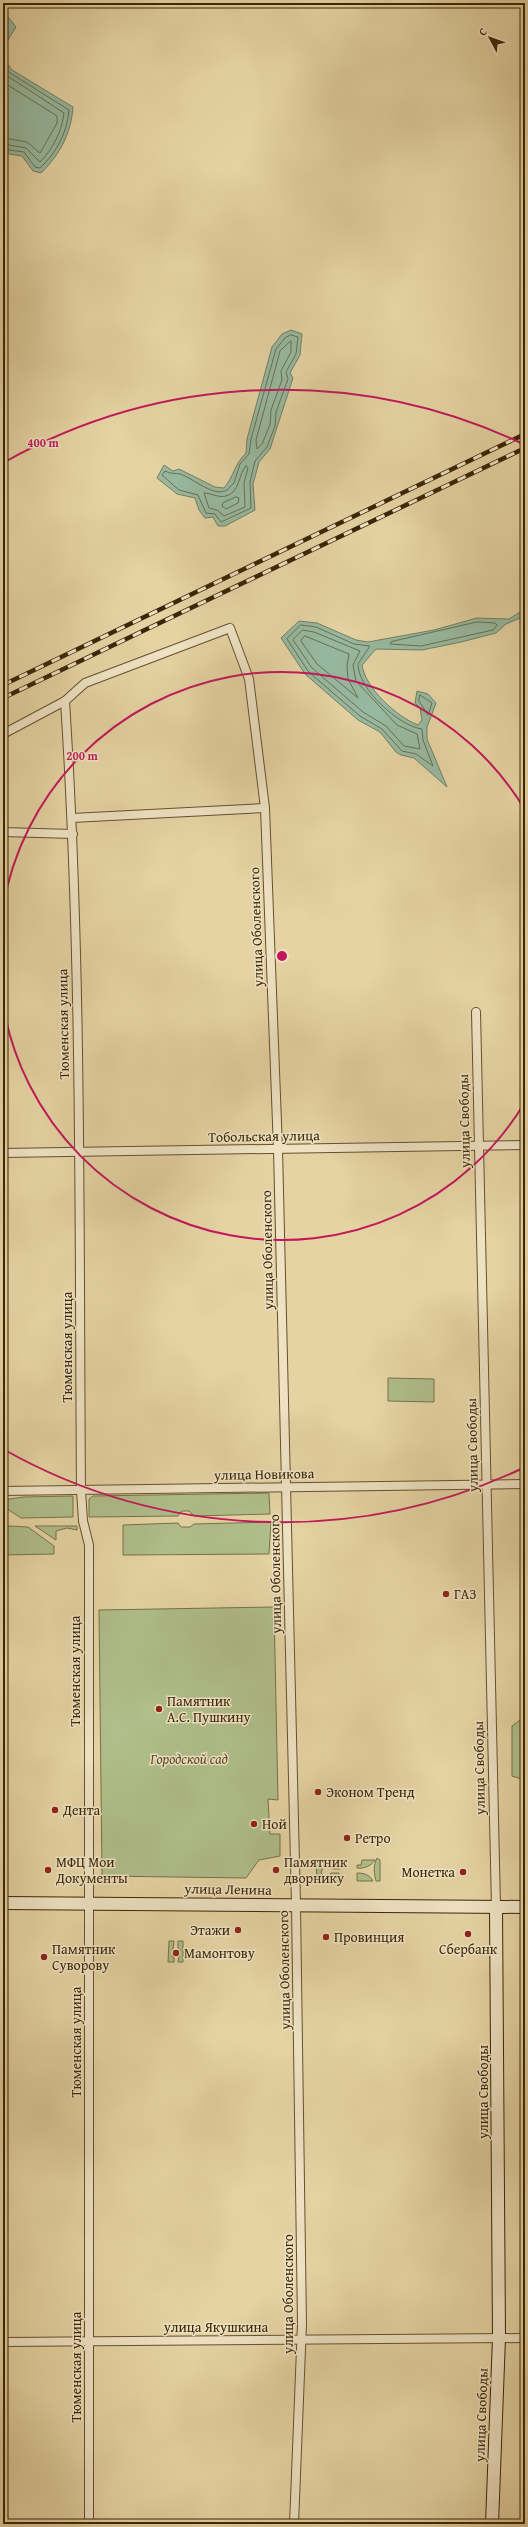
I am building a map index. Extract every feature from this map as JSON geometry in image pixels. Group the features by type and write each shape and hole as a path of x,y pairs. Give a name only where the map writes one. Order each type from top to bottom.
{"street":[{"name":"улица Оболенского","path":"65,701 85,683 230,628 249,678 265,808 278,1149 296,1905 302,2340 294,2524"},
{"path":"3,734 65,701"},
{"name":"Тюменская улица","path":"65,701 72,818 79,1152 81,1491 83,1521 89,1545 89,2524"},
{"path":"72,818 265,808"},
{"path":"3,832 72,834"},
{"name":"улица Свободы","path":"476,1012 488,1485 496,1907 500,2338 492,2524"},
{"name":"Тобольская улица","path":"3,1153 525,1145"},
{"name":"улица Новикова","path":"3,1491 525,1484"},
{"name":"улица Ленина","path":"3,1903 525,1907"},
{"name":"улица Якушкина","path":"3,2342 525,2338"}],"green space":[{"path":"388,1378 434,1379 434,1402 388,1401"},
{"path":"269,1493 270,1514 194,1516 189,1511 182,1511 178,1516 89,1517 89,1499 93,1496"},
{"path":"73,1496 73,1517 21,1518 3,1506 3,1500 23,1497"},
{"path":"271,1522 269,1554 123,1555 123,1525 178,1523 181,1527 190,1527 194,1524"},
{"path":"9,1526 28,1527 54,1546 54,1554 3,1555 3,1531"},
{"path":"35,1526 77,1526 77,1530 67,1528 56,1531 56,1540"},
{"name":"Городской сад","path":"274,1607 278,1800 268,1799 270,1834 280,1834 280,1856 259,1860 246,1878 102,1876 99,1610"},
{"path":"523,1718 525,1719 525,1780 512,1776 512,1726"},
{"path":"377,1858 380,1860 380,1881 376,1881 375,1875 374,1867"},
{"path":"316,1860 323,1867 321,1873 324,1876 319,1882 317,1882"},
{"path":"321,1860 335,1860 335,1865 340,1866 340,1869 333,1869"},
{"path":"362,1860 375,1860 367,1867 357,1868 357,1865 361,1865"},
{"path":"331,1873 339,1873 339,1882 323,1882"},
{"path":"357,1873 362,1873 370,1877 373,1881 357,1881"},
{"path":"169,1941 174,1941 172,1957 174,1957 174,1962 168,1962"},
{"path":"178,1941 183,1941 183,1962 178,1962 180,1950 178,1950"}],"water":[{"path":"3,3 5,13 16,27 3,48"},
{"path":"3,58 12,70 73,107 67,135 59,151 41,173 33,171 22,156 3,153"},
{"path":"291,330 302,334 300,355 290,373 293,378 270,449 259,462 253,484 255,510 225,526 218,526 213,517 205,518 199,510 195,498 177,494 157,478 164,465 173,471 179,469 215,487 224,488 242,457 246,453 247,439 272,347 282,334"},
{"path":"525,609 525,616 506,624 496,633 422,650 376,649 362,665 364,674 369,683 383,701 410,721 418,725 422,720 420,708 415,703 417,691 428,694 436,703 427,727 427,739 447,787 414,758 401,755 396,752 380,732 358,720 305,674 281,638 299,621 317,623 356,640 368,642 434,630 477,618 509,619"}],"railway":[{"path":"3,685 525,434"},
{"path":"3,698 525,448"}],"place":[{"name":"ГАЗ","path":"446,1594"},
{"name":"Памятник А.С. Пушкину","path":"159,1709"},
{"name":"Эконом Тренд","path":"318,1792"},
{"name":"Дента","path":"55,1810"},
{"name":"Ной","path":"254,1824"},
{"name":"Ретро","path":"347,1838"},
{"name":"МФЦ Мои Документы","path":"48,1870"},
{"name":"Памятник дворнику","path":"276,1870"},
{"name":"Монетка","path":"463,1872"},
{"name":"Этажи","path":"238,1930"},
{"name":"Сбербанк","path":"468,1934"},
{"name":"Провинция","path":"326,1937"},
{"name":"Мамонтову","path":"176,1953"},
{"name":"Памятник Суворову","path":"44,1957"}]}
